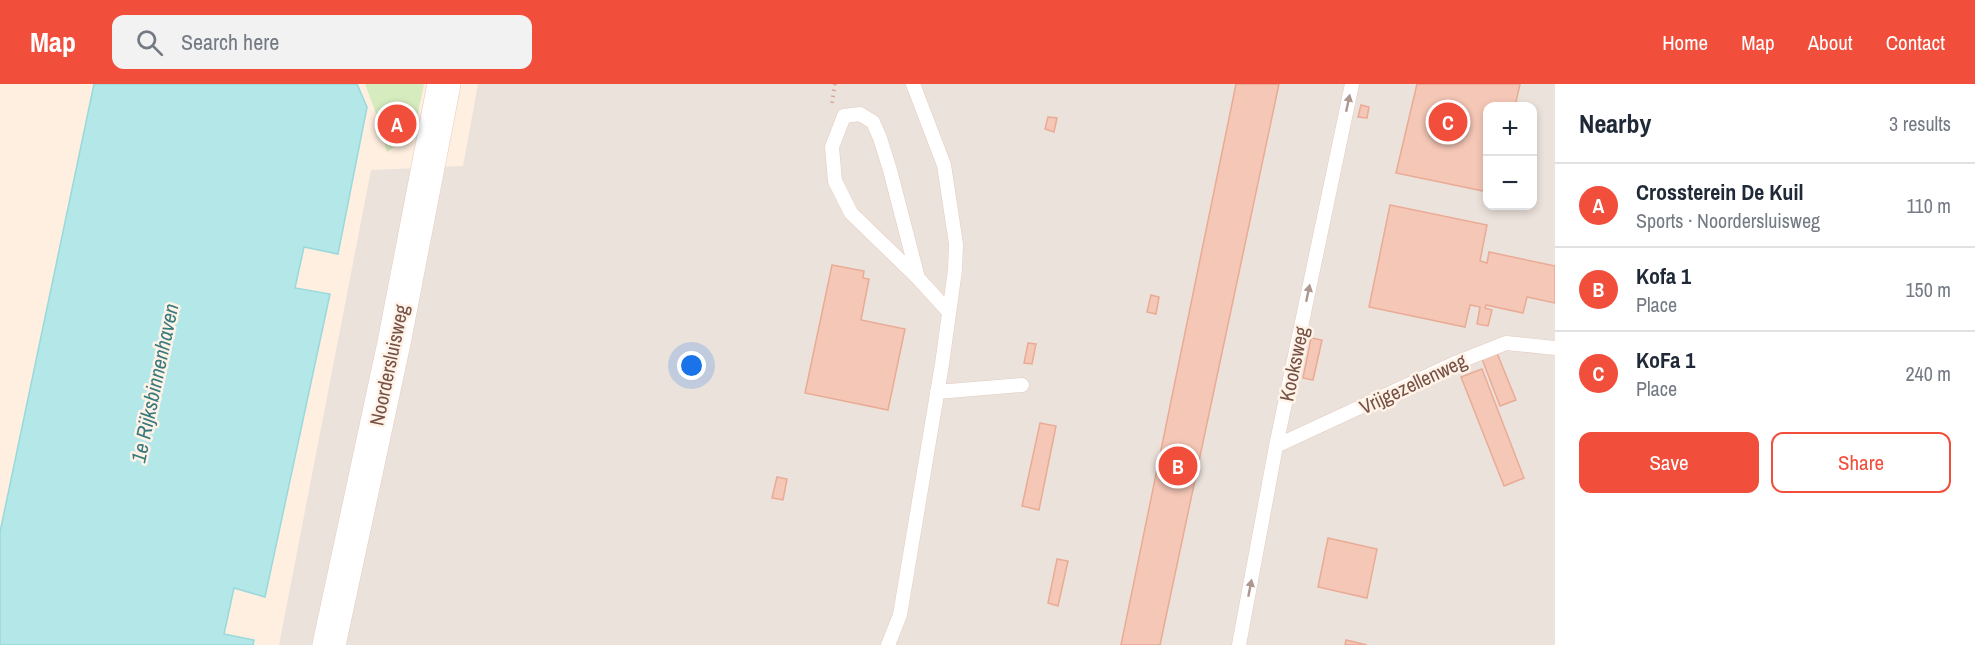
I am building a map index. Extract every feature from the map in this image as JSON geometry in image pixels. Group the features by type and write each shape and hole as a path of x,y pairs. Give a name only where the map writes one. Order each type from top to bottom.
{"street":[{"name":"Noordersluisweg","path":"329,645 396,331 444,84"}],"lane":[{"path":"888,645 900,615 955,270 956,244 944,165 913,84"},
{"name":"Kooksweg","path":"1239,645 1276,446 1352,84"},
{"path":"918,278 890,170 873,122 860,114 844,116 832,147 836,181 850,213 948,310"},
{"name":"Vrijgezellenweg","path":"1276,446 1453,364 1506,343 1555,348"},
{"path":"937,392 1022,385"}],"shaded area":[{"path":"478,84 1555,84 1555,645 279,645 371,170 463,166"}],"green space":[{"path":"365,84 424,84 414,132 387,152 377,116"}],"water":[{"name":"1e Rijksbinnenhaven","path":"94,84 357,84 367,107 338,254 304,247 295,288 330,294 265,597 234,588 224,634 254,640 253,645 0,645 0,532"}],"building":[{"path":"1236,84 1279,84 1160,645 1121,645"},
{"path":"1417,84 1520,84 1516,102 1483,102 1483,191 1396,173"},
{"path":"1361,105 1369,107 1367,118 1358,117"},
{"path":"1048,117 1057,118 1054,132 1045,129"},
{"path":"1390,205 1487,225 1480,261 1487,263 1489,252 1555,266 1555,303 1527,297 1523,313 1486,305 1485,308 1492,310 1488,326 1477,324 1480,307 1470,305 1465,327 1369,307"},
{"path":"832,265 864,271 863,278 869,279 861,320 905,329 888,410 805,393"},
{"path":"1151,295 1159,297 1156,314 1147,312"},
{"path":"1311,338 1322,340 1313,380 1303,378"},
{"path":"1028,343 1036,344 1032,364 1024,363"},
{"path":"1497,353 1516,400 1500,406 1482,359"},
{"path":"1482,369 1524,478 1504,486 1461,377"},
{"path":"1040,423 1056,426 1039,510 1022,506"},
{"path":"777,477 787,479 783,500 772,498"},
{"path":"1328,538 1377,549 1367,598 1318,587"},
{"path":"1057,559 1068,561 1058,606 1048,603"},
{"path":"1346,640 1367,645 1345,645"}],"place":[{"name":"KoFa 1","path":"1448,122"},
{"name":"Crossterein De Kuil","path":"397,124"},
{"name":"Kofa 1","path":"1178,466"}]}
